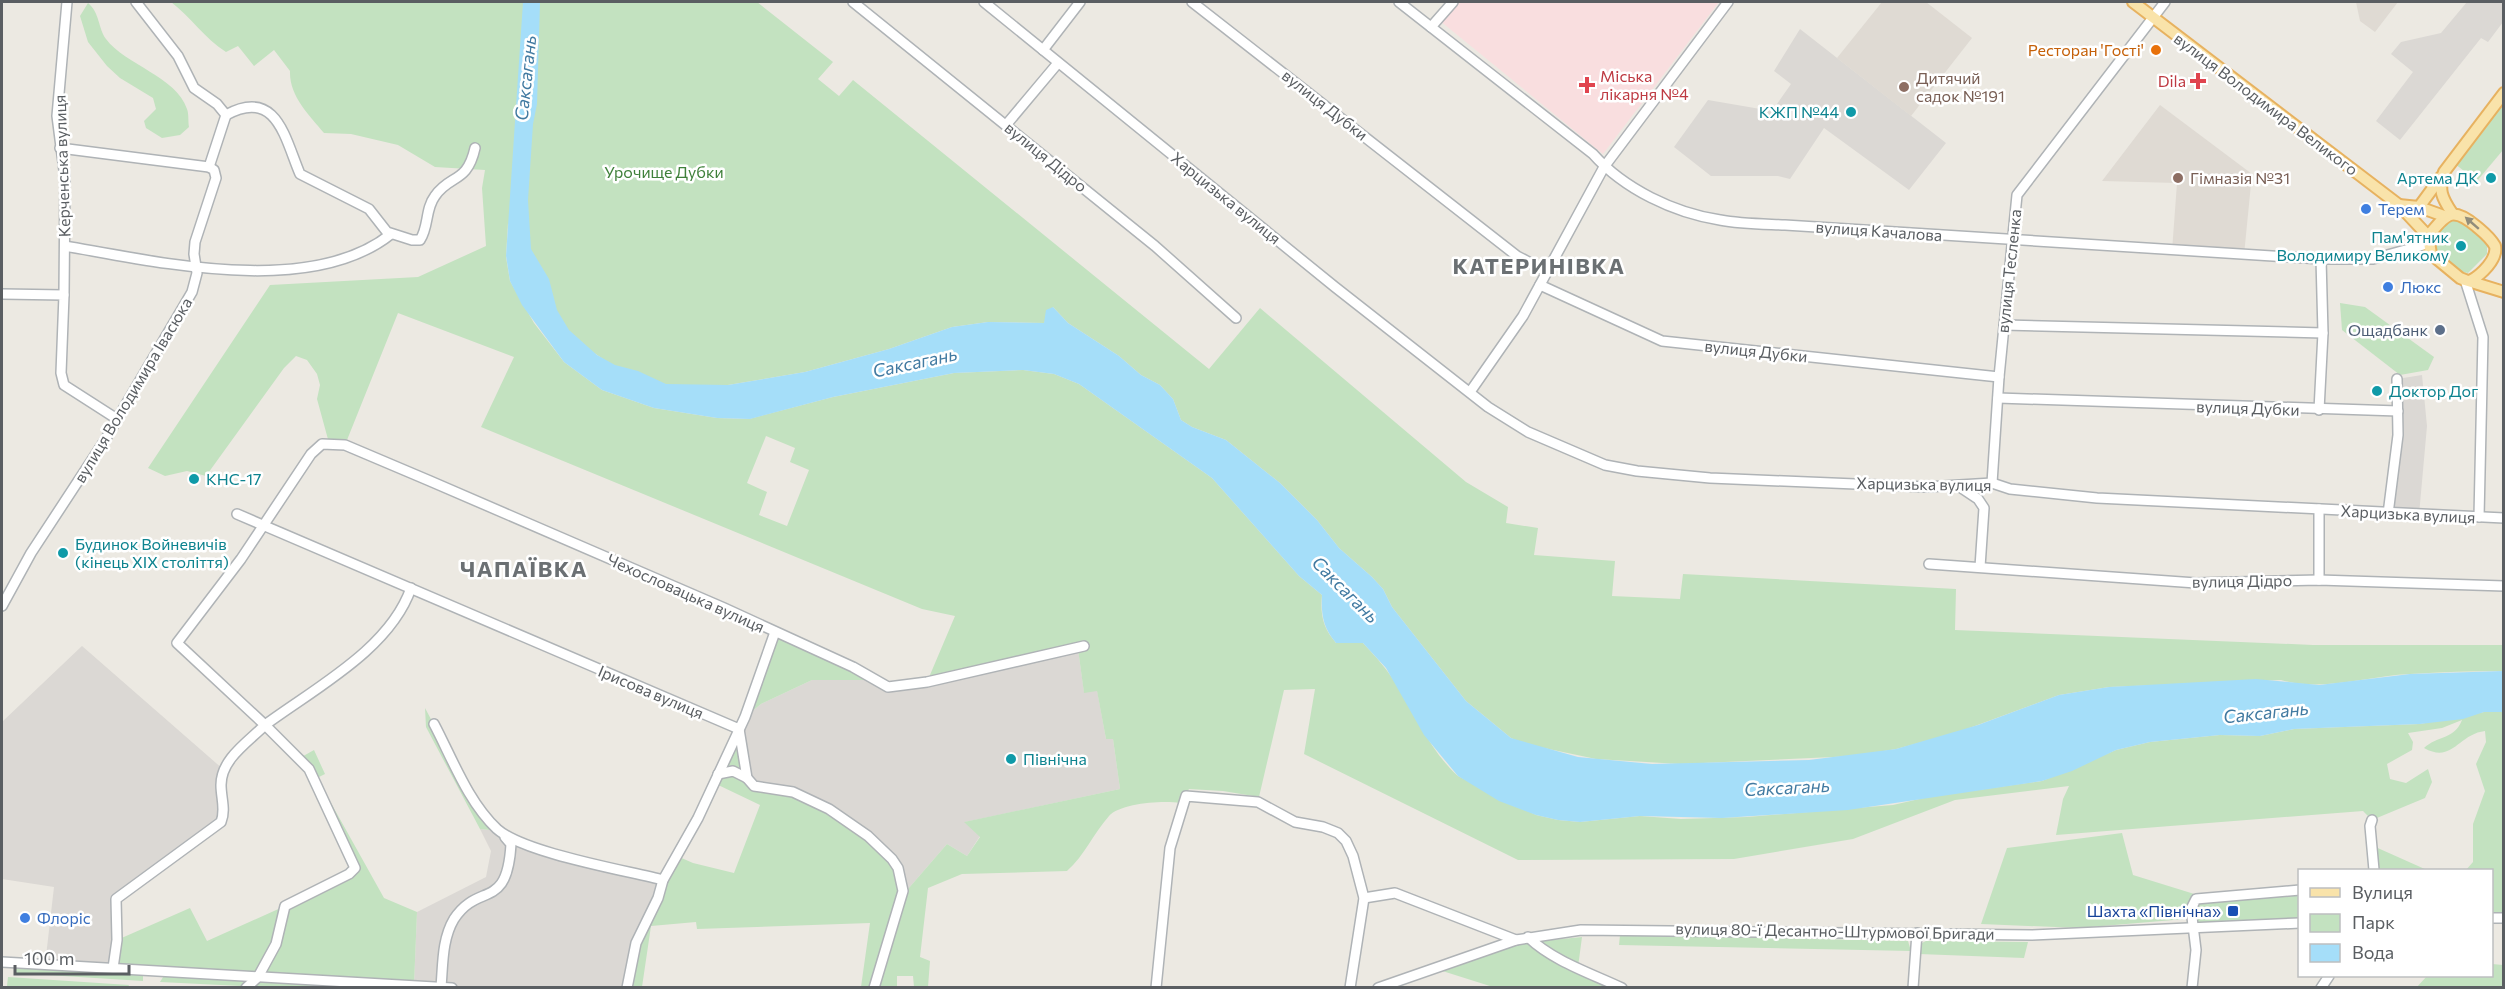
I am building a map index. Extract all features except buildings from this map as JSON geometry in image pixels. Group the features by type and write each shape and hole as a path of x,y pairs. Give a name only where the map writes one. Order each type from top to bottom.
{"main road":[{"name":"вулиця Володимира Великого","path":"2133,2 2398,205 2428,240"},
{"path":"2419,207 2504,93"},
{"path":"2444,171 2440,185 2441,197 2448,215"},
{"path":"2398,205 2419,207 2448,215 2462,214 2499,248 2504,262"},
{"path":"2448,215 2428,240 2431,255 2467,281 2504,292"},
{"path":"2467,281 2477,278 2499,248"}],"street":[{"name":"Керченська вулиця","path":"67,2 57,116 65,178 61,373 64,385 117,419"},
{"path":"136,2 178,56 194,88 217,104 226,115"},
{"name":"вулиця Дідро","path":"853,2 1155,246 1236,318"},
{"name":"Харцизька вулиця","path":"984,2 1470,393 1528,432 1551,444 1605,465 1637,471 1710,478 1960,486 1992,483 2010,489 2097,498 2504,518"},
{"path":"1043,50 1080,2"},
{"name":"вулиця Дубки","path":"1192,2 1517,256 1546,271"},
{"name":"вулиця Качалова","path":"1399,2 1593,154 1604,167 1637,189 1670,205 1720,220 2321,259 2373,259 2428,240"},
{"path":"1431,27 1453,2"},
{"path":"1470,393 1523,316 1604,167 1728,2"},
{"name":"вулиця Тесленка","path":"1992,483 1998,377 2017,195 2022,185 2165,2"},
{"path":"1006,125 1058,63"},
{"path":"60,148 209,167 226,115 248,106 257,108 272,117 287,137 300,174 369,209 391,234 412,240 420,240 424,234 433,198 466,171 472,163 475,148"},
{"name":"вулиця Володимира Івасюка","path":"2,606 31,553 117,419 192,292 197,268 194,254 195,242 216,178 214,170 209,167"},
{"path":"65,246 197,268 293,270 315,267 371,248 391,234"},
{"name":"вулиця Дубки","path":"2319,410 2323,333 2321,259"},
{"path":"2467,281 2483,336 2479,517"},
{"name":"вулиця Дубки","path":"1540,285 1662,341 1998,377"},
{"path":"2,294 64,295"},
{"path":"2004,324 2323,333"},
{"path":"2388,514 2398,411 2397,379"},
{"name":"вулиця Дубки","path":"1998,398 2398,411"},
{"name":"Чехословацька вулиця","path":"263,525 317,447 329,443 345,445 853,666 888,687 927,682 1084,646"},
{"path":"1960,486 1978,498 1984,508 1980,567"},
{"path":"2319,509 2319,580"},
{"name":"Ірисова вулиця","path":"237,514 739,729"},
{"path":"246,987 258,977 279,938 285,906 349,874 355,867 309,769 177,643 202,612 263,525"},
{"name":"вулиця Дідро","path":"1929,564 2196,583 2319,580 2504,586"},
{"path":"112,968 117,940 116,899 220,822 224,815 221,783 224,770 243,746 265,725 353,662 382,637 398,617 411,588"},
{"path":"627,987 636,943 658,898 663,880 698,818 739,729 775,632"},
{"path":"434,724 477,805 511,844 505,880 492,893 467,906 453,921 446,936 441,987"},
{"path":"739,729 747,778"},
{"path":"718,774 733,771 762,789 793,792 829,809 849,821 892,859 901,876 903,891 874,987"},
{"path":"1156,987 1170,848 1186,796 1258,802 1295,822 1323,827 1338,833 1346,841 1353,856 1364,898 1350,987"},
{"path":"2372,820 2370,826 2374,869"},
{"path":"499,831 542,850 663,880"},
{"path":"2192,987 2196,950 2192,909 2196,899 2298,890"},
{"path":"1364,898 1395,893 1515,939"},
{"name":"вулиця 80-ї Десантно-Штурмової Бригади","path":"1378,987 1515,939 1581,930 1622,928 2032,935 2298,923"},
{"path":"1913,987 1917,933"},
{"path":"1528,937 1539,947 1561,960 1622,987"},
{"path":"2,962 452,987"},
{"path":"1397,987 1408,976"}],"shaded area":[{"name":"Міська лікарня №4","path":"1447,2 1719,2 1603,154 1434,16"},
{"name":"Дитячий садок №191","path":"1882,2 1926,2 1972,38 1911,116 1837,58"},
{"path":"2356,2 2398,2 2375,32 2360,21"},
{"path":"2467,2 2503,2 2503,22 2488,42 2481,38 2400,140 2376,121 2413,72 2391,54 2401,42 2441,33"},
{"path":"1800,29 1946,143 1909,190 1824,128 1790,179 1778,176 1711,176 1674,147 1708,100 1772,111 1791,84 1774,71"},
{"name":"Гімназія №31","path":"2160,105 2252,174 2244,255 2172,251 2177,183 2102,181"},
{"path":"2422,375 2427,426 2419,515 2388,514 2398,435 2397,379"},
{"path":"82,646 224,770 223,815 120,894 113,968 45,965 54,887 2,879 2,722"},
{"path":"1078,649 1084,692 1097,690 1106,739 1113,739 1120,789 965,822 980,836 967,856 947,844 908,889 754,786 740,748 745,717 761,704 812,680 876,680 888,687"},
{"path":"480,829 499,831 514,840 663,880 627,987 414,986 417,912 486,877 491,851"}],"green space":[{"name":"Урочище Дубки","path":"171,2 757,2 833,62 818,79 839,96 853,80 1209,369 1260,308 1466,482 1508,507 1506,523 1538,528 1534,555 1615,561 1612,596 1680,599 1683,574 1956,589 1955,630 2313,645 2503,645 2503,671 2394,675 2329,684 2281,680 2109,687 2059,695 1953,734 1896,749 1855,756 1680,764 1596,759 1525,744 1511,738 1466,701 1392,607 1383,589 1339,548 1317,520 1280,483 1226,440 1192,427 1181,420 1173,399 1160,385 1141,375 1119,356 1068,323 1053,307 1044,323 988,322 952,327 889,349 805,372 728,385 650,391 556,327 508,223 506,257 510,281 534,323 564,362 602,390 654,408 717,418 749,419 833,397 954,373 1023,370 1054,374 1079,384 1212,478 1299,576 1322,595 1323,621 1336,643 1363,643 1382,664 1432,745 1458,776 1536,815 1580,822 1640,816 1681,819 1747,817 1893,805 1928,797 2042,781 2116,750 2150,742 2220,735 2260,736 2294,729 2420,724 2484,712 2503,712 2503,918 2493,918 2493,869 2467,869 2473,862 2473,824 2485,791 2476,764 2486,742 2485,731 2468,737 2442,753 2424,748 2455,731 2462,720 2442,728 2408,733 2413,742 2412,750 2387,764 2390,779 2406,783 2428,769 2432,782 2425,798 2372,820 2363,811 2056,835 2063,799 2069,786 1955,800 1853,839 1734,859 1518,860 1304,754 1315,689 1284,690 1259,797 1223,791 1189,789 1180,803 1132,805 1109,816 1067,871 962,874 928,888 920,957 930,961 928,987 914,987 913,976 897,976 897,987 877,987 908,889 947,844 967,856 980,837 964,822 1120,789 1113,739 1106,739 1097,691 1084,693 1078,649 927,682 955,616 922,609 481,427 514,357 398,313 345,445 329,443 317,399 320,385 317,374 307,360 296,356 284,368 206,476 187,471 165,476 148,468 270,285 418,277 486,246 482,188 485,170 435,167 398,145 351,134 324,133 296,97 290,71 274,50 254,66 238,46 226,52","holes":["766,436 795,448 790,462 809,470 787,526 759,515 767,492 747,483"]},
{"path":"88,3 95,11 103,35 114,48 162,79 181,98 188,111 189,127 180,135 162,138 146,128 144,121 156,109 153,98 120,78 88,42 80,16"},
{"path":"2503,100 2503,150 2477,181 2455,164"},
{"path":"2460,219 2487,242 2487,254 2468,273 2462,272 2435,251 2433,239 2448,220"},
{"path":"2340,303 2365,307 2434,357 2428,370 2400,375 2342,330"},
{"path":"775,632 877,680 812,680 761,704 745,717"},
{"path":"425,708 477,805 499,831 480,829 426,727"},
{"path":"739,729 740,748 754,786 793,792 829,809 892,859 903,891 874,987 861,987 870,923 697,929 696,922 651,926 642,987 627,988 630,969 677,856 693,863 734,873 760,805 714,783"},
{"path":"314,750 325,774 317,778 384,898 417,912 414,985 452,987 246,987 257,978 113,968 117,940 190,908 207,941 285,906 353,871 309,769 298,759"},
{"path":"2122,833 2133,875 2204,897 2298,890 2298,923 2193,928 2191,910 2185,919 2079,928 1981,924 2007,848"},
{"path":"2371,845 2425,869 2374,869"},
{"path":"1620,935 1908,941 1911,951 1619,945"},
{"path":"1528,937 1539,947 1541,941 1582,937 1578,967 1622,987 1493,987 1433,968"},
{"path":"1926,941 2028,942 2024,958 1919,954 1920,944"},
{"path":"15,964 143,973 143,981 15,973"},
{"path":"2493,964 2503,965 2503,987 2417,987 2426,977 2493,977"},
{"path":"165,974 244,980 244,983 241,986 160,982"},
{"path":"8,977 129,985 128,987 2,987 7,986"}],"water":[{"name":"Саксагань","path":"523,2 540,2 537,104 533,124 528,200 531,249 549,279 557,310 569,330 597,355 615,365 638,371 666,384 728,385 805,372 889,349 952,327 988,322 1044,323 1046,310 1053,307 1068,323 1119,356 1141,375 1160,385 1173,399 1181,420 1192,427 1226,440 1280,483 1317,520 1339,548 1383,589 1392,607 1466,701 1511,738 1578,757 1652,764 1809,760 1896,749 1978,725 2059,695 2109,687 2256,679 2319,685 2410,674 2503,671 2503,712 2484,712 2463,719 2420,724 2294,729 2260,736 2220,735 2150,742 2116,750 2072,771 2042,781 1848,810 1722,818 1640,816 1580,822 1536,815 1499,801 1458,776 1424,735 1386,668 1363,643 1336,643 1328,632 1324,620 1322,595 1299,576 1212,478 1079,384 1054,374 1023,370 954,373 833,397 750,419 717,418 654,408 602,390 564,362 522,305 510,281 506,256"}],"place":[{"name":"Ресторан 'Гості'","path":"2156,50"},
{"name":"Dila","path":"2198,81"},
{"name":"Міська лікарня №4","path":"1587,85"},
{"name":"Дитячий садок №191","path":"1904,87"},
{"name":"КЖП №44","path":"1851,112"},
{"name":"Гімназія №31","path":"2178,178"},
{"name":"Артема ДК","path":"2491,178"},
{"name":"Терем","path":"2366,209"},
{"name":"Пам'ятник Володимиру Великому","path":"2461,246"},
{"name":"Люкс","path":"2388,287"},
{"name":"Ощадбанк","path":"2440,330"},
{"name":"Доктор Дог","path":"2377,391"},
{"name":"КНС-17","path":"194,479"},
{"name":"Будинок Войневичів (кінець ХІХ століття)","path":"63,553"},
{"name":"Північна","path":"1011,759"},
{"name":"Шахта «Північна»","path":"2233,911"},
{"name":"Флоріс","path":"25,918"}],"district":[{"name":"КАТЕРИНІВКА","path":"1539,266"},
{"name":"ЧАПАЇВКА","path":"524,569"}]}
